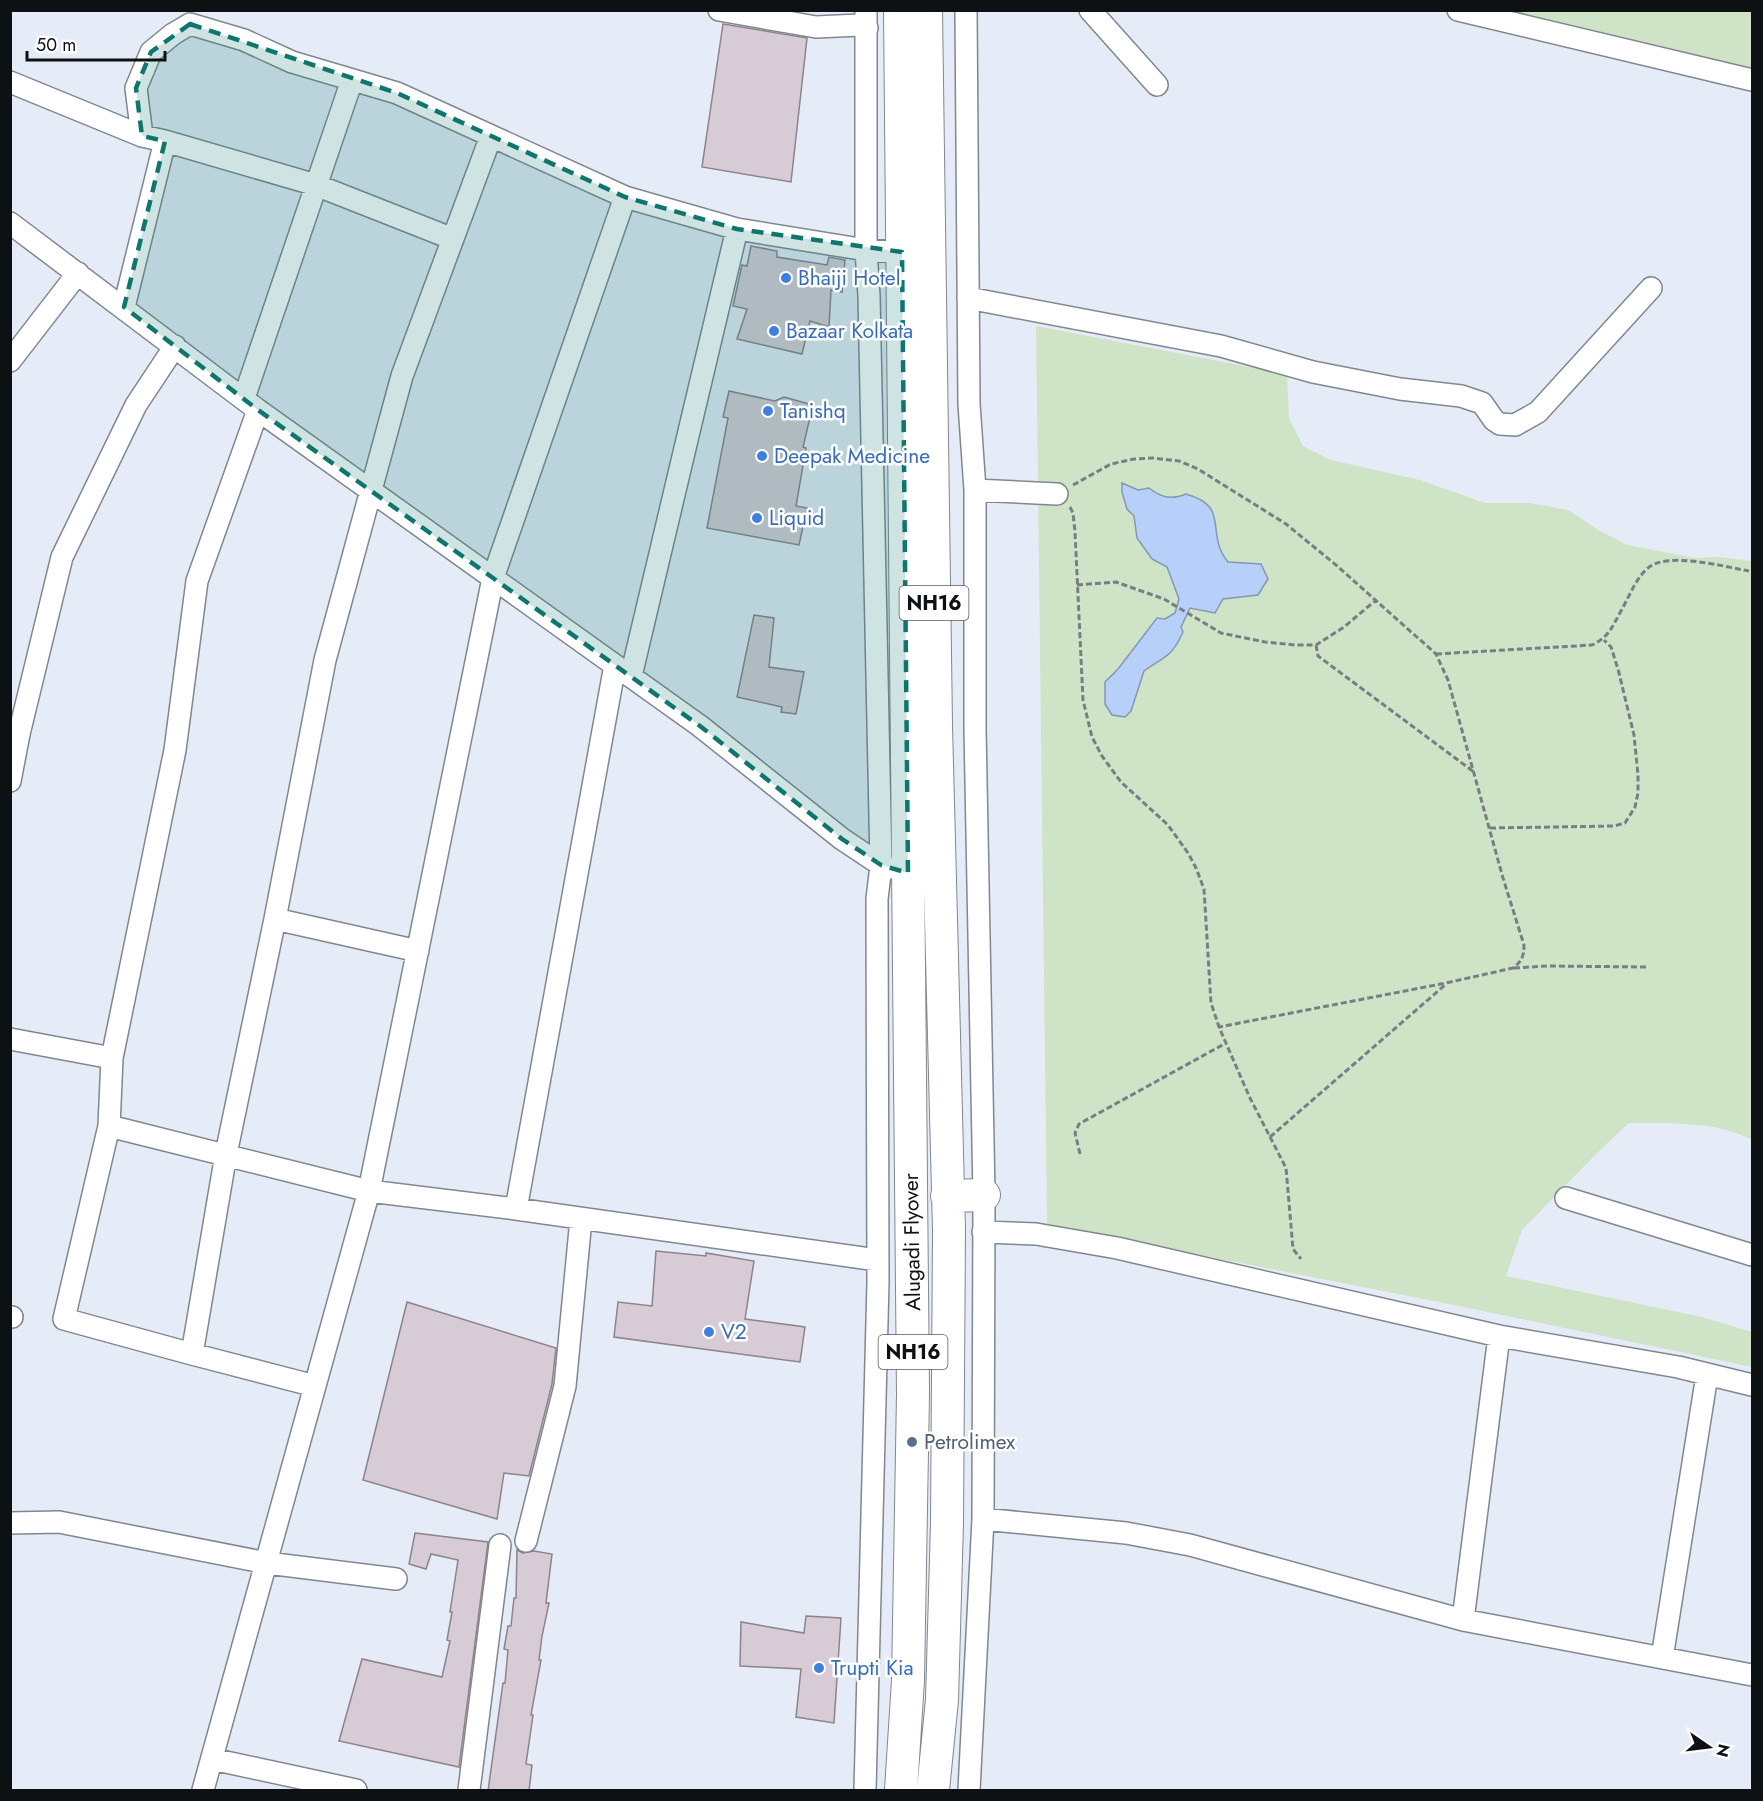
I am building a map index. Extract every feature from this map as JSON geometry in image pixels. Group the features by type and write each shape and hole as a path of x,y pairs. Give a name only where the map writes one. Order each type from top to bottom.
{"highway":[{"name":"NH16","path":"895,869 902,252 900,10"},
{"name":"NH16","path":"926,10 936,725 947,1196"},
{"name":"Alugadi Flyover","path":"895,869 908,914 913,1394 908,1680 901,1791"},
{"path":"947,1196 984,1195"},
{"name":"Alugadi Flyover","path":"933,1791 942,1700 947,1523 947,1196"}],"street":[{"path":"719,10 816,27 860,25 866,19"},
{"path":"966,10 969,405 975,490 975,729 984,1195 983,1519 969,1791"},
{"path":"1090,10 1157,85"},
{"path":"1458,10 1752,80"},
{"path":"142,136 136,88 151,52 189,17 292,62 397,93 625,197 737,229 866,250 902,252"},
{"path":"865,1791 877,1260 877,899 895,869 870,296 866,250 866,19"},
{"path":"315,1386 64,1319 109,1126 112,1058 175,750 197,581 316,185 352,80"},
{"path":"10,82 142,136 316,185 453,239"},
{"path":"192,1354 226,1154 275,919 325,660 402,376 491,136"},
{"path":"124,307 165,141"},
{"path":"203,1791 369,1191 494,578 625,197"},
{"path":"10,223 370,491 699,726 843,839 895,869"},
{"path":"516,1209 623,671 737,229"},
{"path":"10,361 78,273"},
{"path":"968,298 1221,346 1313,372 1400,389 1461,396 1482,403 1494,420 1500,424 1515,425 1538,412 1651,288"},
{"path":"10,781 19,734 62,557 136,405 175,346"},
{"path":"975,490 1057,494"},
{"path":"275,919 418,951"},
{"path":"10,1039 112,1058"},
{"path":"109,1126 369,1191 516,1209 877,1260"},
{"path":"1566,1198 1752,1255"},
{"path":"526,1541 565,1386 581,1220"},
{"path":"983,1232 1036,1234 1117,1248 1499,1336 1666,1365 1752,1385"},
{"path":"1463,1620 1499,1336"},
{"path":"1662,1658 1707,1375"},
{"path":"983,1519 1126,1533 1190,1545 1463,1620 1752,1675"},
{"path":"10,1523 59,1522 267,1563 396,1580"},
{"path":"469,1791 500,1545"},
{"path":"212,1759 356,1791"}],"path":[{"path":"1300,1259 1293,1249 1286,1168 1226,1043 1211,1003 1204,889 1196,868 1168,825 1121,782 1102,756 1092,737 1083,700 1073,513 1067,502 1057,494 1111,464 1153,458 1179,461 1205,473 1286,524 1436,654 1448,680 1524,945 1524,954 1520,963 1513,968"},
{"path":"1436,654 1592,645 1604,640 1632,591 1654,563 1683,561 1749,571"},
{"path":"1077,585 1116,582 1164,599 1221,633 1265,642 1295,645 1316,645 1344,627 1376,600"},
{"path":"1490,828 1614,826 1625,823 1637,800 1638,775 1634,735 1618,669 1611,647 1604,640"},
{"path":"1316,645 1318,656 1474,772"},
{"path":"1219,1027 1513,968 1649,967"},
{"path":"1270,1137 1446,983"},
{"path":"1080,1154 1075,1133 1078,1124 1226,1043"}],"highlighted area":[{"path":"190,24 397,93 625,197 737,229 902,252 908,873 881,865 842,839 700,726 258,410 124,307 165,141 142,136 136,88 151,52"}],"green space":[{"path":"1485,11 1752,11 1752,72"},
{"path":"1036,326 1287,374 1289,418 1303,446 1331,460 1420,480 1485,503 1530,503 1568,510 1627,545 1696,558 1719,557 1752,561 1752,1140 1723,1129 1707,1126 1629,1123 1522,1230 1506,1276 1702,1317 1752,1332 1752,1367 1459,1306 1047,1225"}],"water":[{"path":"1122,483 1138,490 1149,488 1167,497 1186,494 1200,499 1209,506 1213,514 1221,551 1228,562 1261,564 1268,579 1258,595 1223,599 1215,613 1190,608 1181,627 1183,632 1175,647 1144,671 1131,711 1125,717 1112,715 1105,704 1105,682 1118,669 1157,618 1165,619 1175,613 1179,599 1167,567 1152,559 1137,538 1134,516 1127,509"}],"building":[{"path":"723,24 807,38 791,182 702,167"},
{"name":"Bhaiji Hotel","path":"751,246 777,251 777,257 827,265 829,257 845,260 842,292 831,290 829,327 810,321 802,354 737,339 747,309 733,306 742,265 747,266"},
{"path":"729,391 775,401 784,397 813,405 803,447 806,448 796,506 807,508 799,545 707,528 728,418 723,417"},
{"path":"754,615 774,618 769,667 804,672 796,714 781,712 782,707 737,697"},
{"path":"656,1251 706,1256 706,1253 754,1261 745,1319 805,1327 800,1362 614,1337 618,1302 652,1306"},
{"path":"407,1302 556,1348 552,1384 529,1476 504,1473 497,1519 363,1480"},
{"path":"415,1533 488,1542 459,1767 339,1741 362,1659 442,1677 450,1641 447,1640 458,1560 431,1554 426,1569 409,1564"},
{"path":"517,1550 523,1553 534,1551 552,1554 546,1603 549,1603 542,1636 539,1660 541,1660 531,1715 533,1715 526,1764 532,1765 529,1791 488,1791 503,1683 505,1683 508,1650 504,1649 508,1626 511,1626 514,1598 516,1598"},
{"name":"Trupti Kia","path":"806,1616 841,1618 834,1723 796,1717 801,1669 740,1666 741,1622 804,1633"}],"place":[{"name":"Bhaiji Hotel","path":"786,278"},
{"name":"Bazaar Kolkata","path":"774,331"},
{"name":"Tanishq","path":"768,411"},
{"name":"Deepak Medicine","path":"762,456"},
{"name":"Liquid","path":"757,518"},
{"name":"V2","path":"709,1332"},
{"name":"Petrolimex","path":"912,1442"},
{"name":"Trupti Kia","path":"819,1668"}]}
